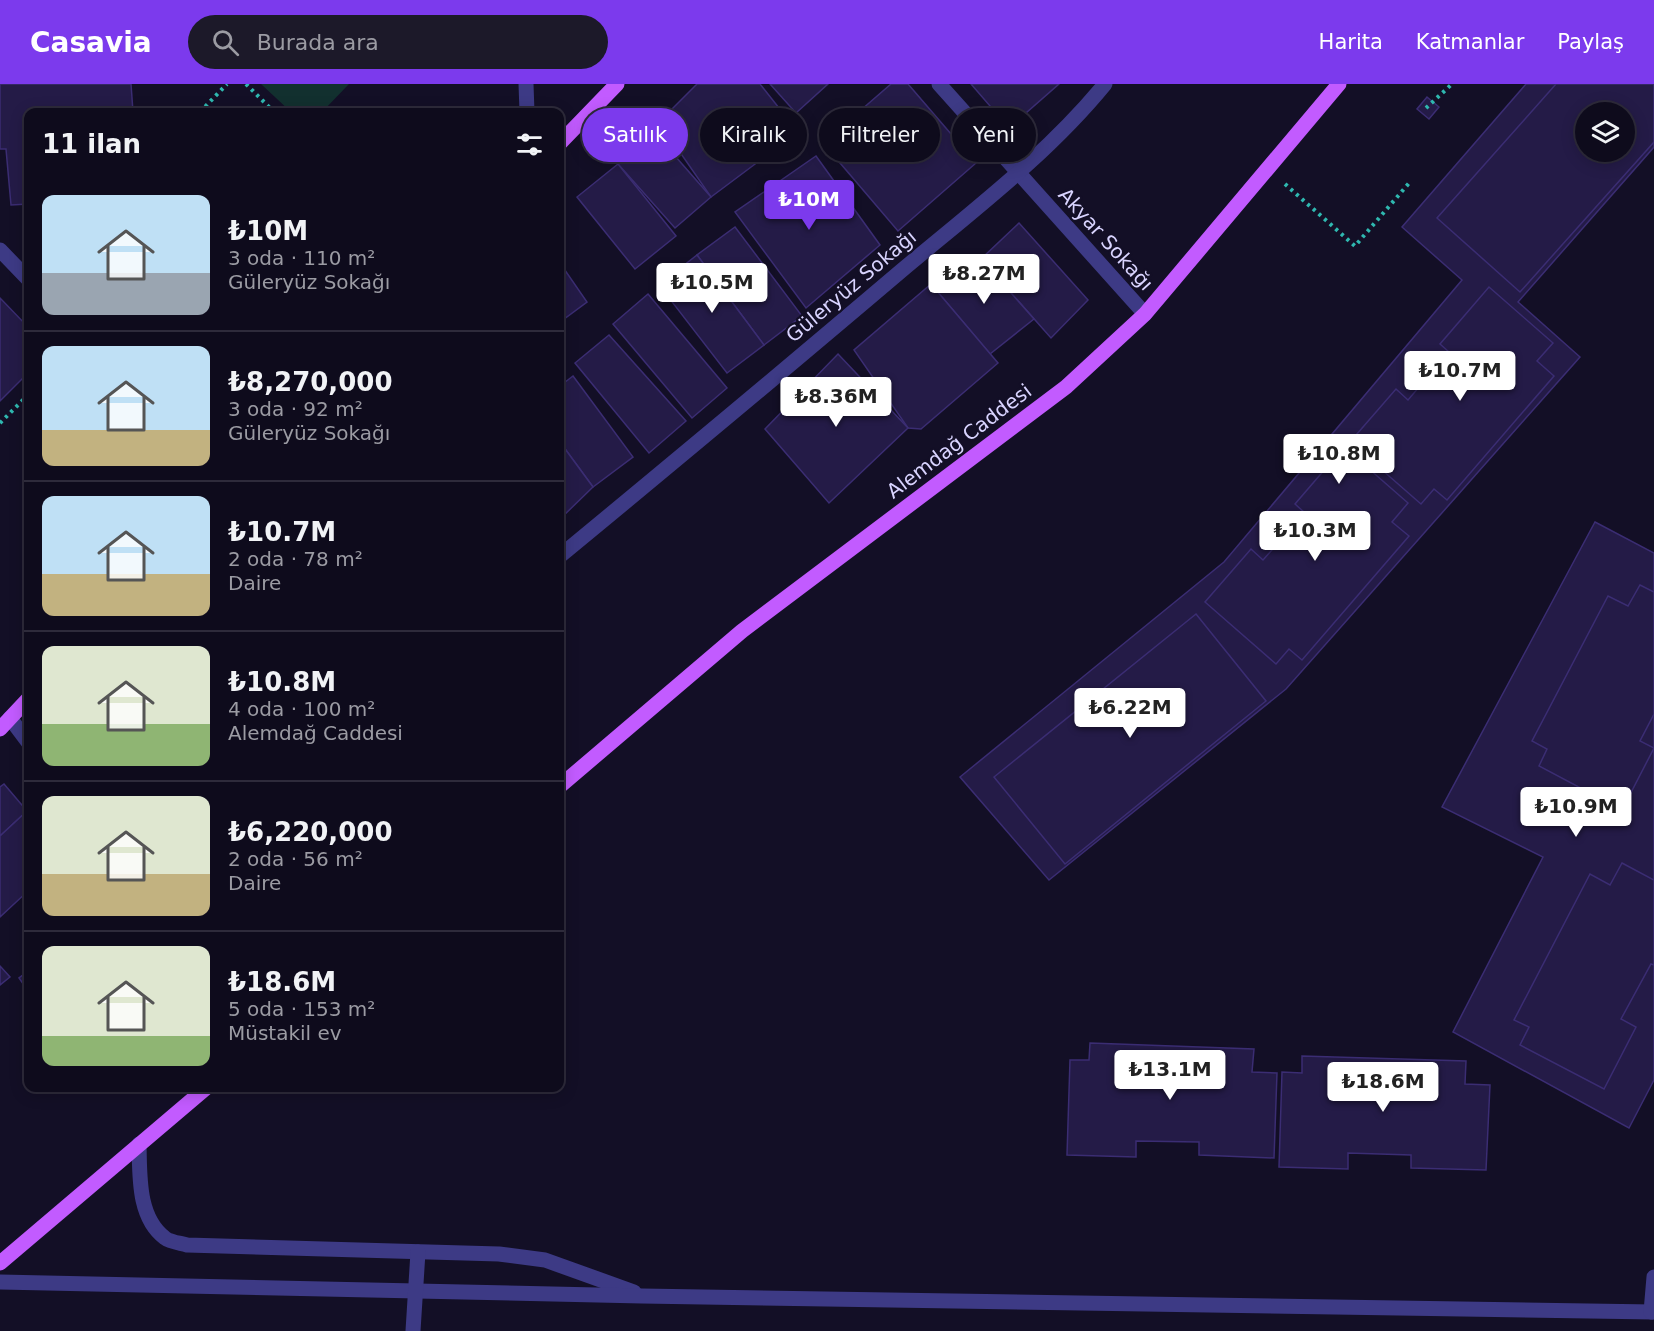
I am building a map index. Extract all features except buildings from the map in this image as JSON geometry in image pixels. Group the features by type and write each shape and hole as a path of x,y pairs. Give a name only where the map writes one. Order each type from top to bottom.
{"main road":[{"path":"564,139 617,84"},
{"name":"Alemdağ Caddesi","path":"564,783 742,631 1066,387 1145,314 1339,84"},
{"path":"5,723 24,703"},
{"path":"0,1263 201,1092"}],"street":[{"path":"525,84 527,108"},
{"name":"Akyar Sokağı","path":"939,84 1145,314"},
{"name":"Güleryüz Sokağı","path":"564,553 735,412 1018,172 1089,104 1105,84"},
{"path":"0,250 24,275"},
{"path":"5,723 24,739"},
{"path":"139,1144 141,1195 152,1221 165,1238 187,1245 499,1254 545,1260 642,1296"},
{"path":"413,1331 418,1252"},
{"path":"0,1282 642,1296 1653,1312 1654,1277"}],"path":[{"path":"204,108 227,84"},
{"path":"246,84 270,108"},
{"path":"1426,108 1452,84"},
{"path":"1266,168 1355,246 1410,182"},
{"path":"0,423 24,399"}],"green space":[{"path":"261,84 349,84 326,108 287,108"}]}
